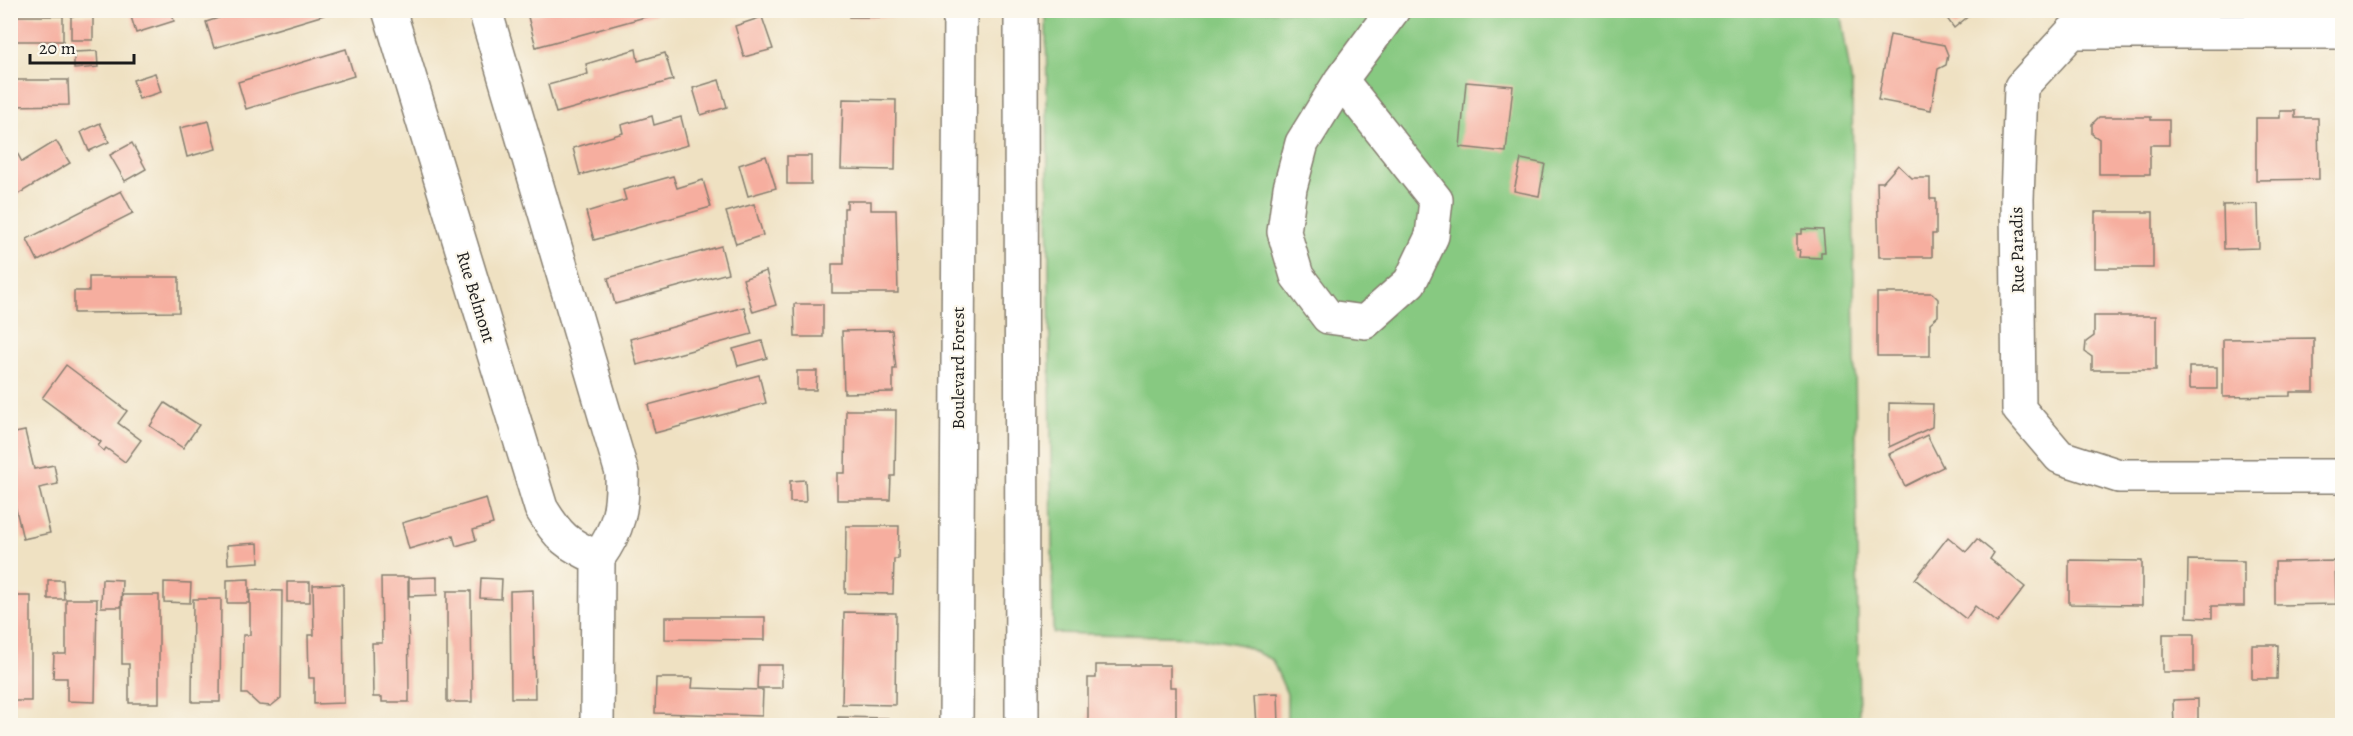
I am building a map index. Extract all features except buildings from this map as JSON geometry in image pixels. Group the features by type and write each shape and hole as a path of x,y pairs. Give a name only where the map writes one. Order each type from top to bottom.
{"street":[{"name":"Rue Belmont","path":"388,10 542,508 556,532 580,550 598,558"},
{"path":"485,10 622,473 620,514 612,539 598,558 597,726"},
{"name":"Boulevard Forest","path":"957,726 960,10"},
{"path":"1021,10 1022,726"},
{"path":"1341,80 1436,200 1432,236 1410,282 1365,322 1328,317 1297,276 1284,232 1290,188 1302,143 1341,80 1393,10"},
{"name":"Rue Paradis","path":"2343,32 2072,32 2021,87 2017,199 2019,409 2060,457 2119,476 2343,476"}],"green space":[{"path":"1046,11 1840,11 1852,85 1859,725 1287,725 1287,694 1272,660 1242,645 1200,637 1053,633"}]}
